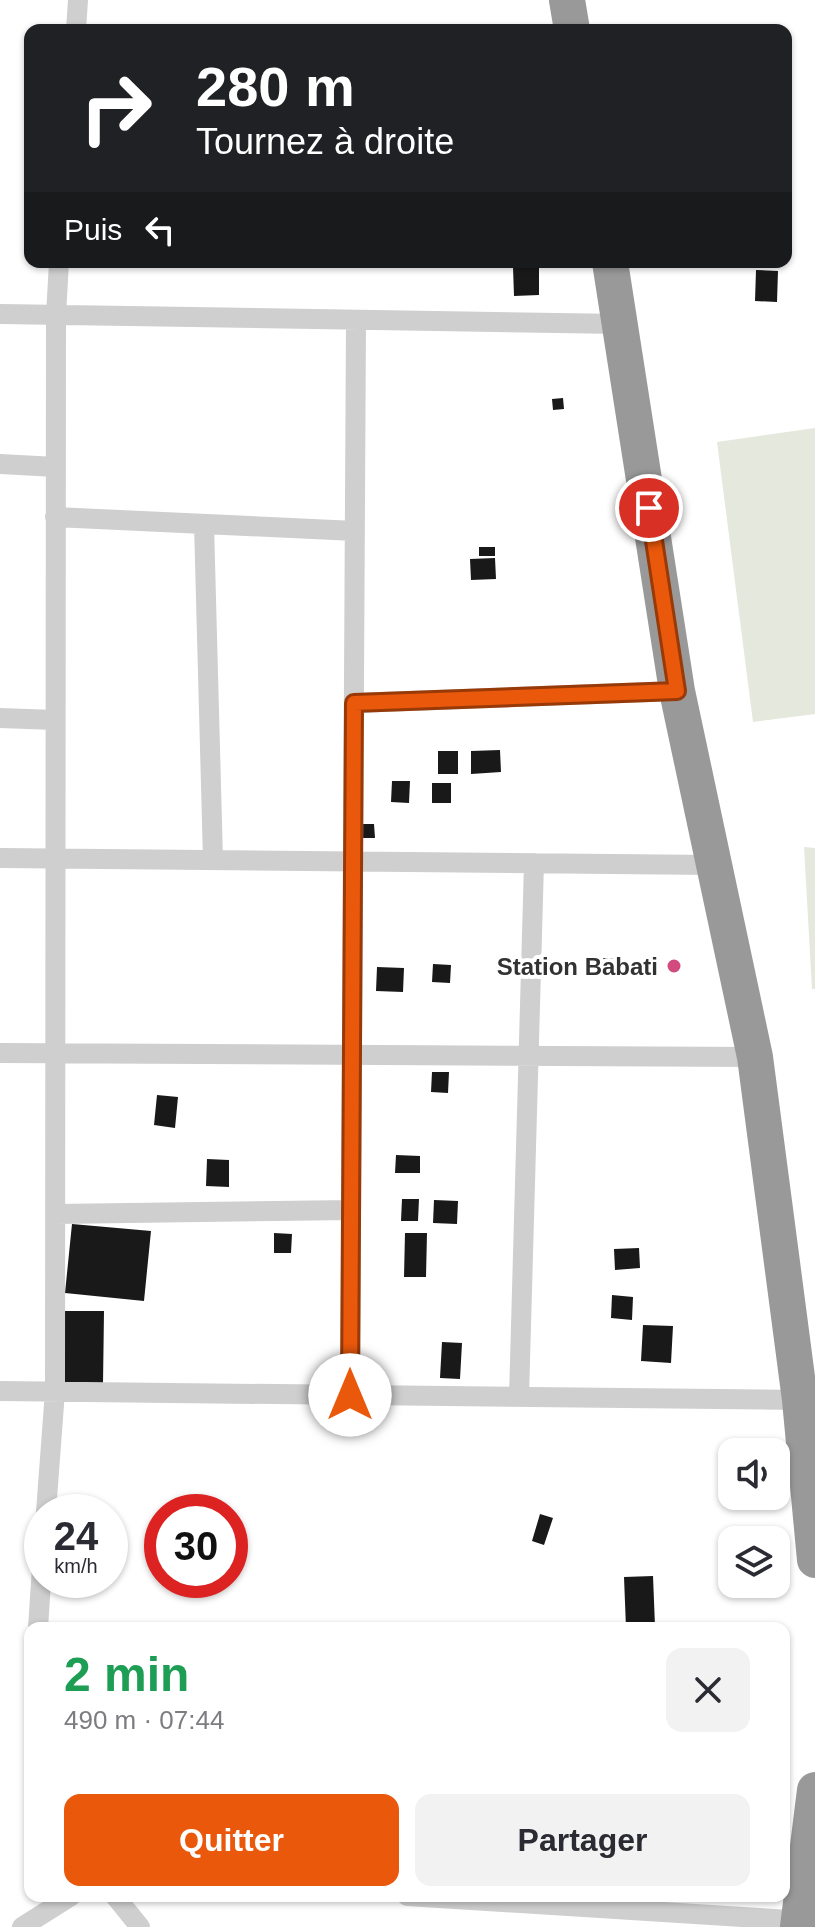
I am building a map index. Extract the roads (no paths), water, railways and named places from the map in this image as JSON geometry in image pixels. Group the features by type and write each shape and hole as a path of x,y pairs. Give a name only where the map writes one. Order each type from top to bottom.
{"highway":[{"path":"567,0 571,24"},
{"path":"611,268 677,691 755,1057 800,1400 815,1560"},
{"path":"804,1923 815,1790"}],"street":[{"path":"76,24 78,0"},
{"path":"47,1494 55,1391 55,517 59,268"},
{"path":"0,314 621,324"},
{"path":"350,1395 356,321"},
{"path":"0,464 56,467"},
{"path":"55,517 355,531"},
{"path":"204,524 213,860"},
{"path":"354,703 677,691"},
{"path":"0,718 55,720"},
{"path":"0,858 715,865"},
{"path":"519,1397 534,863"},
{"path":"0,1053 755,1057"},
{"path":"55,1214 351,1210"},
{"path":"0,1391 800,1400"},
{"path":"38,1622 40,1598"},
{"path":"22,1927 62,1902"},
{"path":"120,1902 140,1927"},
{"path":"495,1902 804,1923"}],"place":[{"name":"Station Babati","path":"674,966"}]}
